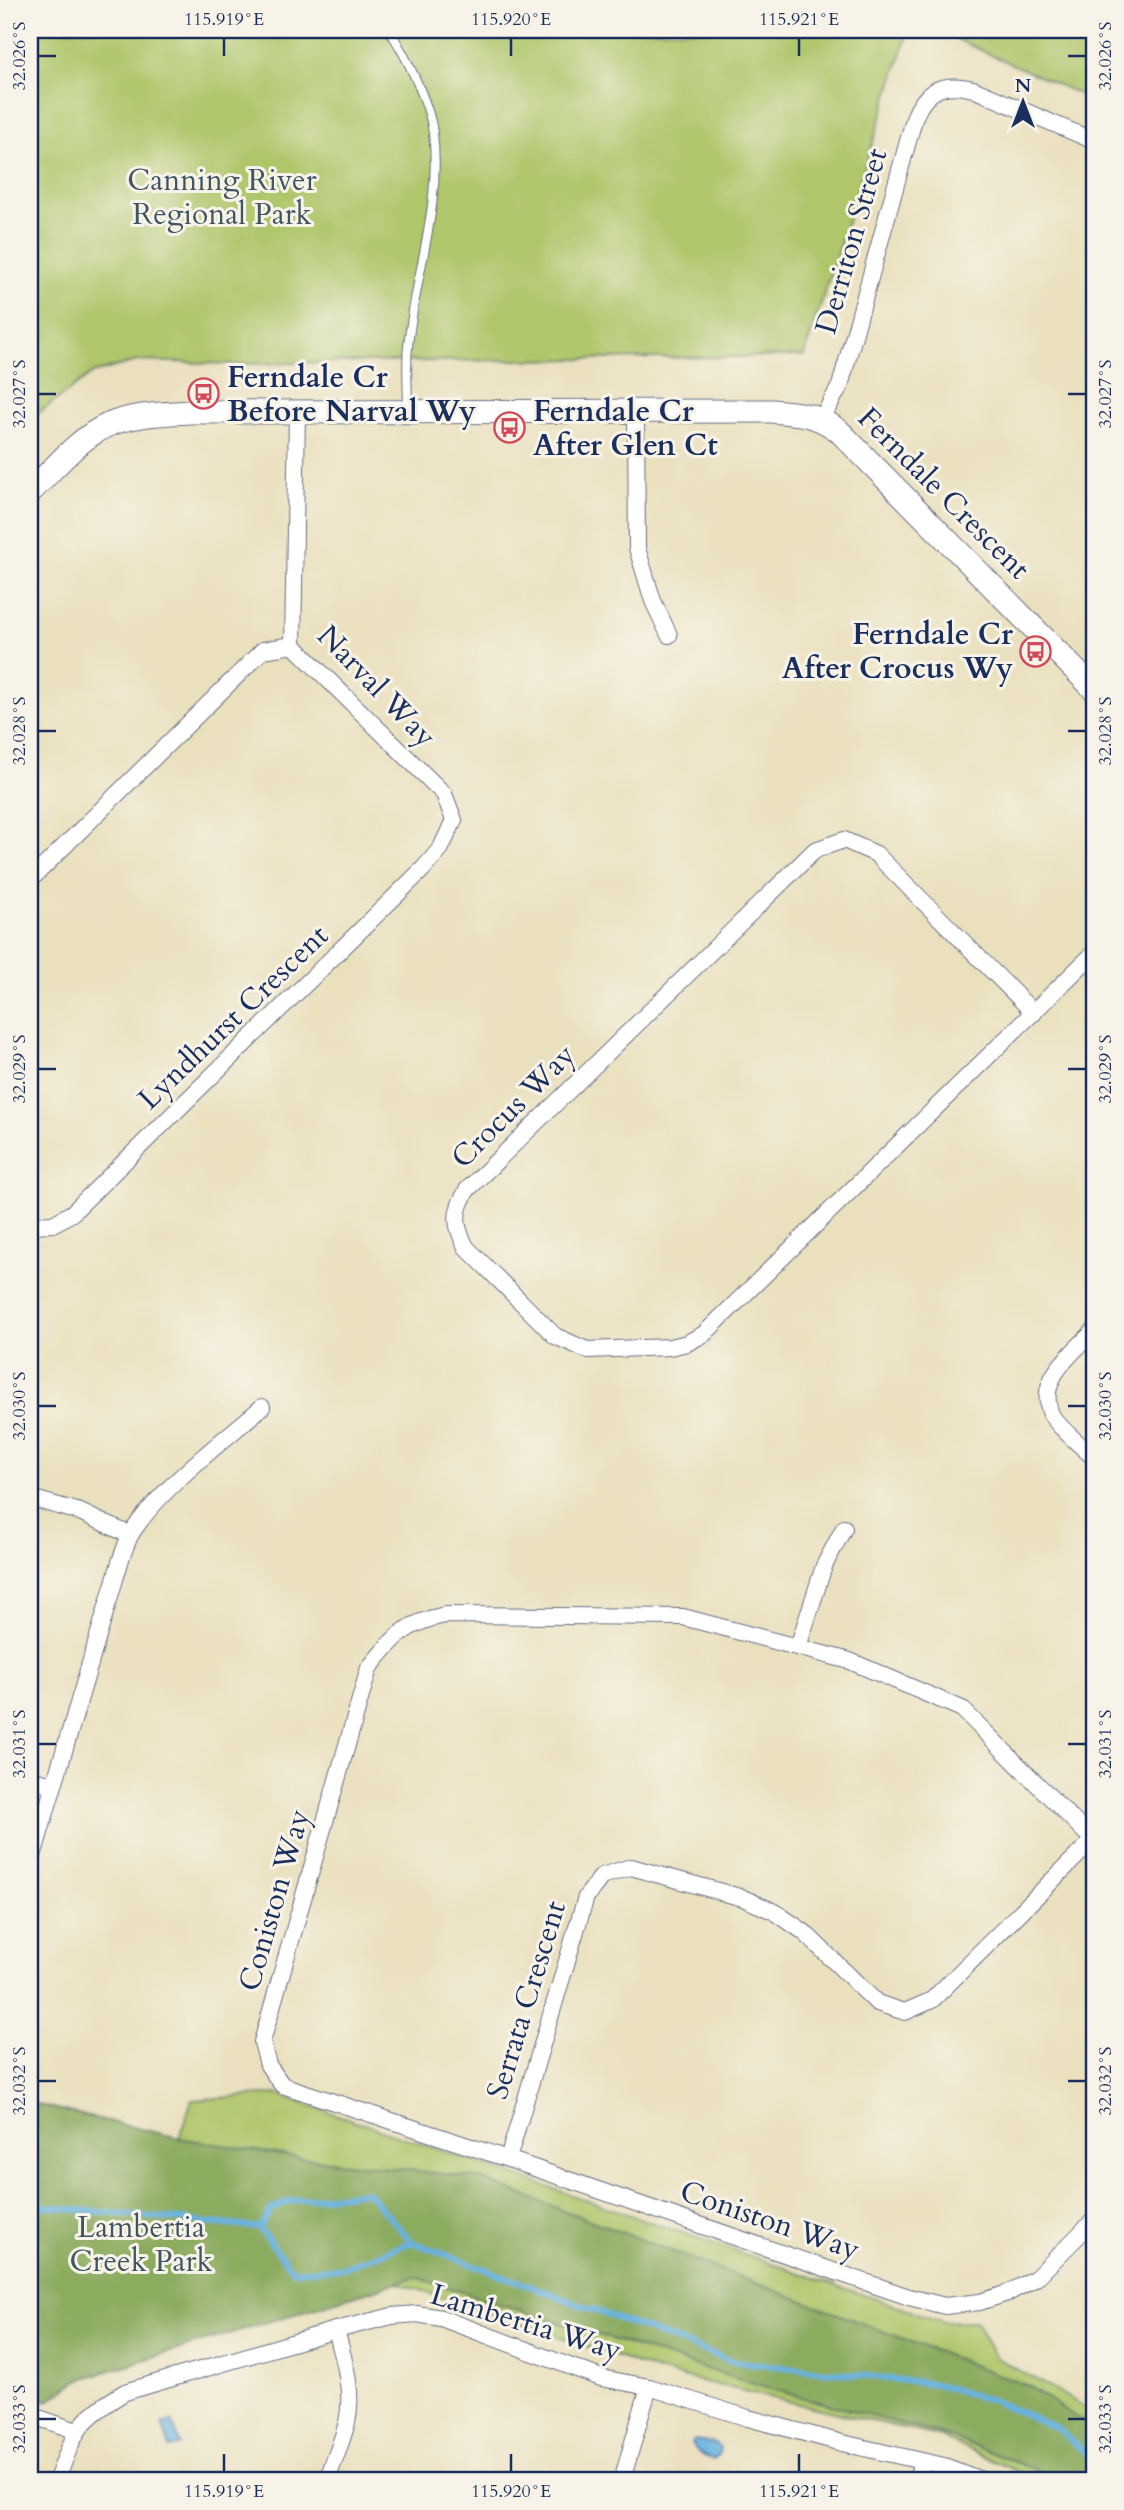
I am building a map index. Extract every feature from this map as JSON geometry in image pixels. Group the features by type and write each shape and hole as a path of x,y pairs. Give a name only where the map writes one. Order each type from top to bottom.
{"street":[{"name":"Derriton Street","path":"822,418 840,386 915,116 922,100 943,88 955,85 973,89 1094,142"},
{"name":"Ferndale Crescent","path":"30,492 90,435 110,424 129,418 188,412 772,411 822,418 863,454 1094,689"},
{"name":"Narval Way","path":"297,412 293,645 444,794 454,820"},
{"path":"636,412 637,548 653,600 669,635"},
{"path":"30,880 263,650 293,645"},
{"name":"Lyndhurst Crescent","path":"30,1225 53,1224 72,1213 423,869 441,848 454,820"},
{"name":"Crocus Way","path":"1034,1013 876,854 844,841 815,850 467,1190 456,1209 459,1234 466,1247 555,1336 587,1350 651,1348 687,1343 704,1334 1034,1013 1094,953"},
{"path":"1094,1331 1057,1369 1047,1391 1051,1416 1094,1458"},
{"path":"30,1866 130,1535 144,1516 179,1480 262,1408"},
{"path":"30,1498 80,1512 130,1535"},
{"path":"798,1647 824,1566 844,1528"},
{"name":"Coniston Way","path":"1094,1841 962,1709 850,1661 682,1617 445,1615 423,1619 401,1630 369,1668 262,2042 268,2065 282,2085 909,2297 945,2306 980,2302 1008,2293 1036,2278 1094,2220"},
{"path":"30,1779 53,1785"},
{"name":"Serrata Crescent","path":"508,2160 586,1897 602,1876 631,1867 743,1898 775,1912 804,1932 877,2003 905,2012 932,2000 1094,1841"},
{"name":"Lambertia Way","path":"57,2480 77,2431 94,2411 125,2392 336,2330 392,2316 417,2314 441,2318 601,2378 649,2386 748,2418 944,2466 981,2480"},
{"path":"327,2480 347,2422 349,2401 345,2360 336,2330"},
{"path":"622,2480 649,2386"},
{"path":"30,2414 77,2431"},
{"path":"916,2480 923,2462"}],"lane":[{"path":"389,30 423,98 433,130 436,166 408,346 408,412"}],"green space":[{"name":"Canning River Regional Park","path":"30,30 909,30 804,356 233,364 137,361 93,373 30,419"},
{"path":"936,30 1094,30 1094,101"},
{"name":"Lambertia Creek Park","path":"276,2094 943,2322 976,2321 995,2357 1094,2412 1094,2480 1036,2480 941,2437 661,2372 397,2282 78,2380 48,2401 30,2393 30,2103 179,2138 192,2100"},
{"name":"Lambertia Creek Park","path":"30,2103 179,2138 295,2157 478,2178 1028,2386 1094,2429 1094,2480 1061,2480 954,2438 763,2387 415,2277 78,2380 48,2401 30,2393"}],"water":[{"path":"172,2421 181,2445 170,2448 162,2424"},
{"path":"695,2440 716,2443 720,2449 718,2455 713,2459 700,2454 691,2443"}],"waterway":[{"path":"259,2228 272,2209 290,2201 367,2192 412,2242"},
{"path":"30,2205 259,2228"},
{"path":"259,2228 293,2271 343,2268 412,2242 731,2361 936,2384 996,2402 1057,2428 1094,2461"}],"place":[{"name":"Ferndale Cr Before Narval Wy","path":"204,394"},
{"name":"Ferndale Cr After Glen Ct","path":"510,428"},
{"name":"Ferndale Cr After Crocus Wy","path":"1036,651"}]}
